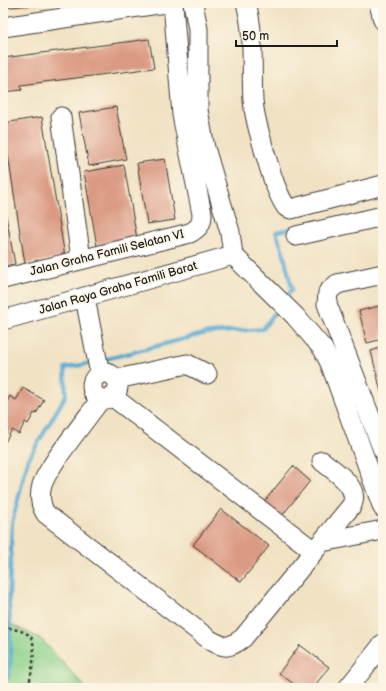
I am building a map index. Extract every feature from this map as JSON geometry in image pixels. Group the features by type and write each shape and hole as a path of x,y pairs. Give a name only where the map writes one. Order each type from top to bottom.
{"street":[{"path":"3,27 165,3"},
{"name":"Jalan Graha Famili Selatan VI","path":"3,279 190,232 195,230 202,221 202,214 182,115 173,3"},
{"path":"193,3 198,29 198,110 205,148 230,232 233,255 295,316 323,349 330,363 383,508"},
{"path":"246,3 249,14 252,40 253,100 255,117 272,178 286,207 291,209 383,185"},
{"path":"379,3 383,20"},
{"path":"62,117 81,259"},
{"path":"296,236 383,216"},
{"name":"Jalan Raya Graha Famili Barat","path":"3,320 233,255"},
{"path":"383,274 337,284 328,292 327,304 383,450"},
{"path":"85,298 93,340 106,384 318,547"},
{"path":"207,374 187,364 106,384 42,484 41,503 46,514 210,640 220,646 232,646 243,638 352,505 354,496 350,486 322,462"},
{"path":"318,547 383,530"},
{"path":"348,688 383,644"}],"path":[{"path":"3,626 29,635 33,641 34,649 28,688"}],"green space":[{"path":"3,621 40,638 86,688 3,688"}],"building":[{"path":"3,3 38,3 38,4 3,8"},
{"path":"149,39 154,68 21,85 22,90 3,92 3,58"},
{"path":"116,107 126,159 89,166 79,113"},
{"path":"42,117 65,257 25,264 3,123"},
{"path":"165,159 175,220 147,224 137,163"},
{"path":"124,165 137,239 97,246 84,172"},
{"path":"3,200 15,264 3,266"},
{"path":"383,305 383,339 367,343 359,311"},
{"path":"383,347 383,396 382,396 371,351"},
{"path":"23,388 44,400 28,424 25,422 19,434 12,430 5,442 3,441 3,402 6,403 10,396 16,400"},
{"path":"293,466 310,481 280,518 263,503"},
{"path":"221,509 269,546 241,582 193,545"},
{"path":"300,645 329,667 313,688 299,688 279,673"}],"waterway":[{"path":"284,300 292,289 283,251 276,232 293,228"},
{"path":"103,360 207,333 263,329 279,307"},
{"path":"3,681 9,676 11,655 9,601 12,523 28,460 66,395 65,368 92,363"}]}
